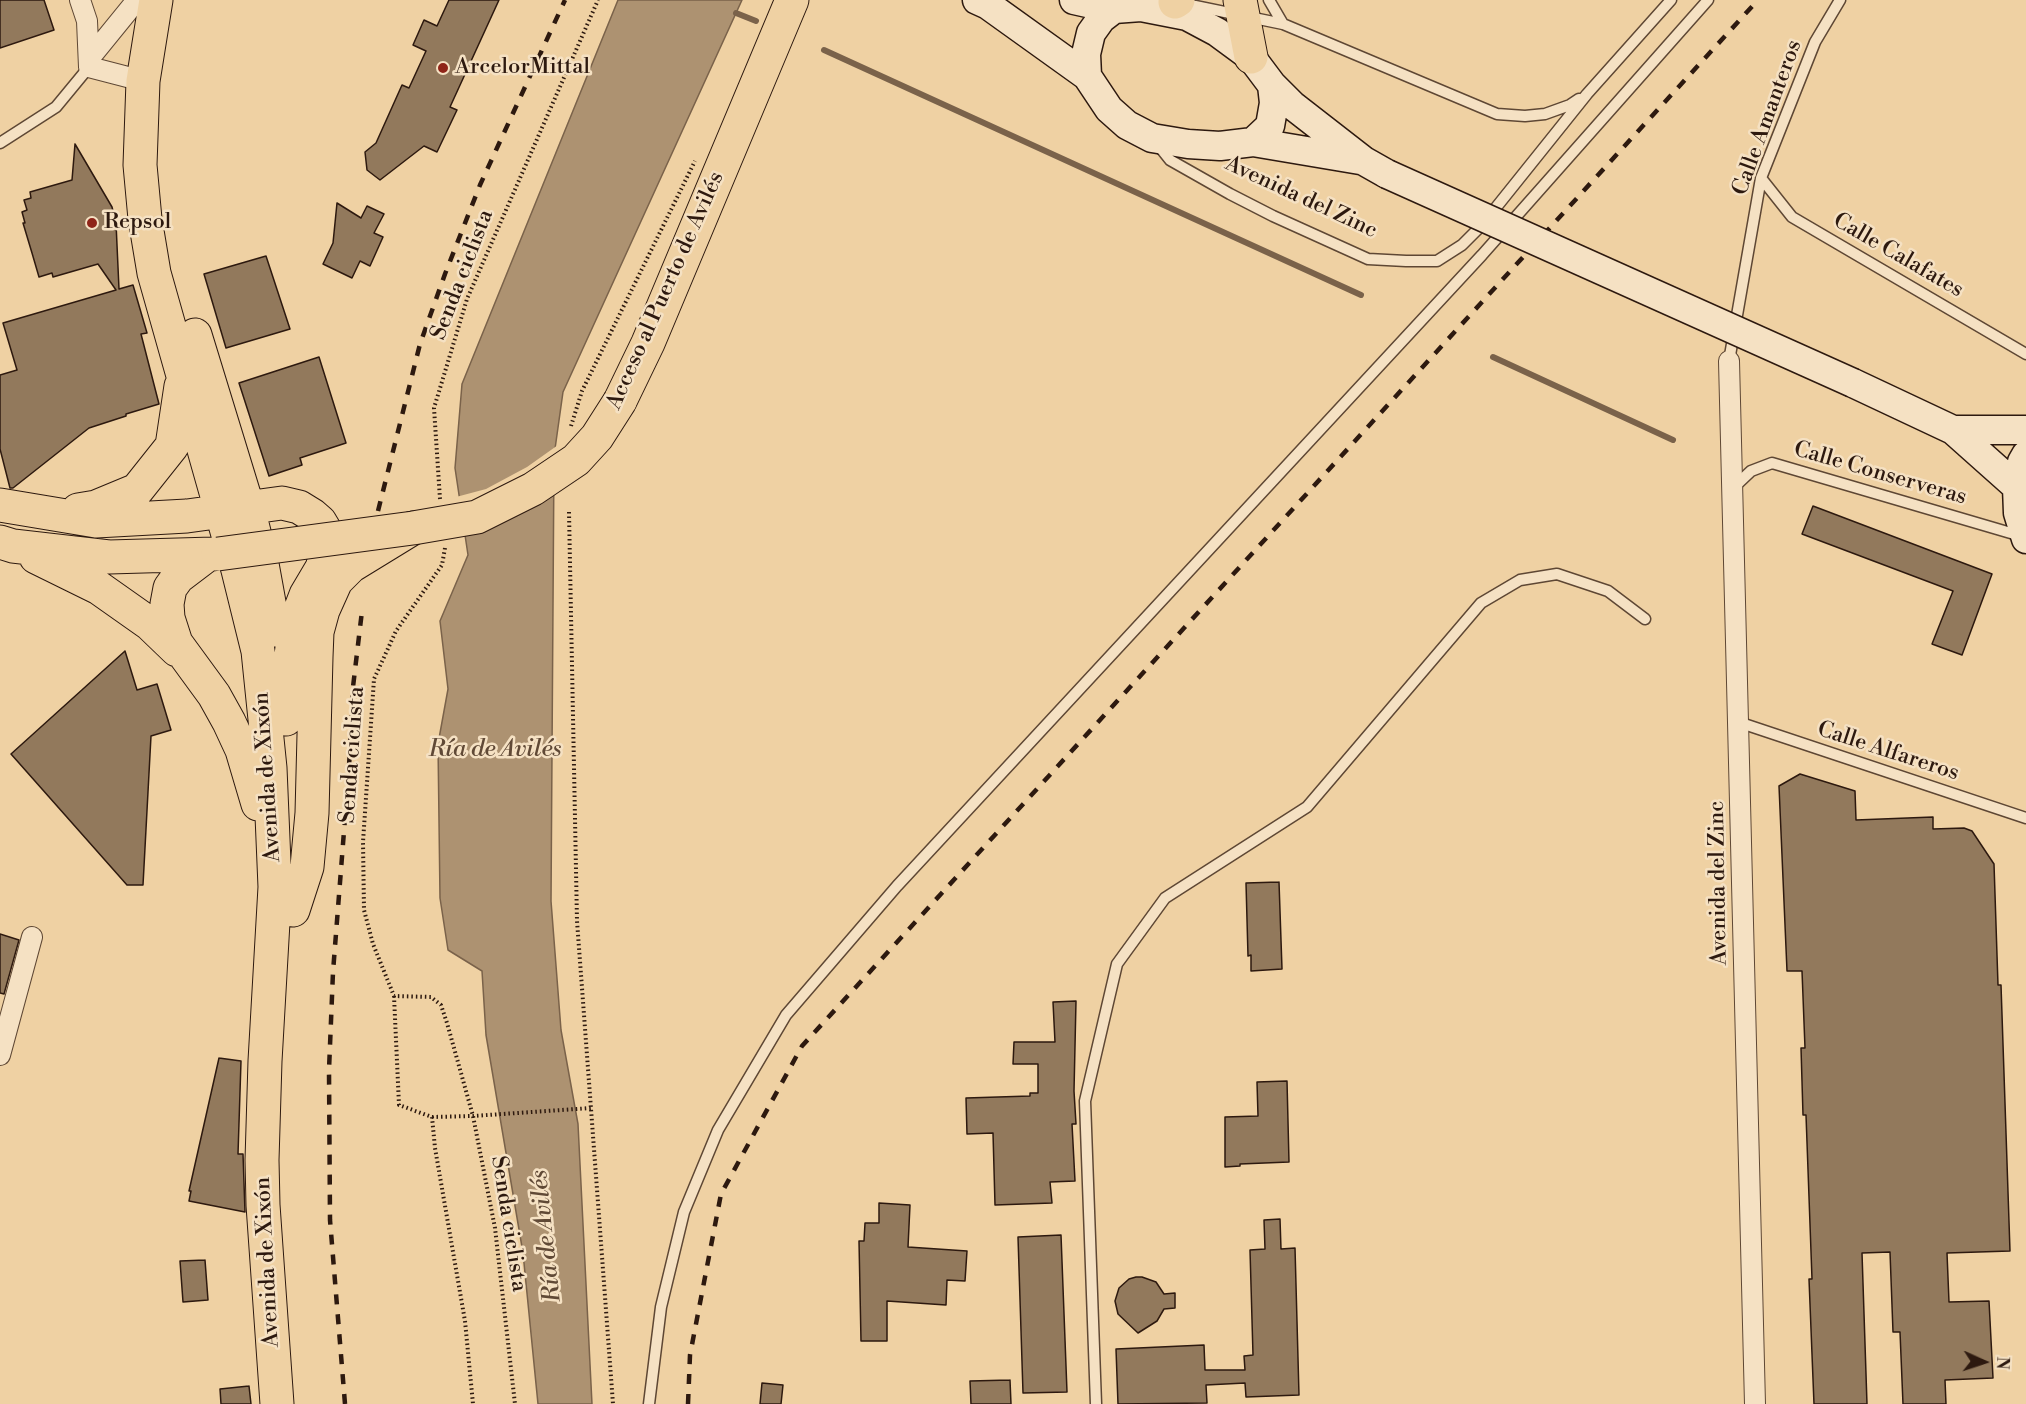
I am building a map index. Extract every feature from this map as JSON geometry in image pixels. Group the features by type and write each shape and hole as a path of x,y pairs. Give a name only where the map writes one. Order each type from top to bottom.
{"highway":[{"path":"151,165 143,81 156,0"},
{"path":"151,165 176,0"},
{"name":"Acceso al Puerto de Avilés","path":"7,544 109,557 212,555 413,528 477,517 533,489 576,460 597,437 620,401 652,333 792,0"},
{"path":"1250,5 1251,57"},
{"name":"Avenida de Xixón","path":"151,165 145,219 154,273 183,375 268,594 286,719 291,777 294,910 286,1089 285,1204 298,1404"},
{"name":"Avenida de Xixón","path":"151,165 168,224 179,283 235,510 238,570 258,651 270,768 275,859 262,1160 277,1404"},
{"path":"55,515 96,507 137,490 171,446 183,375"},
{"path":"0,505 96,521 187,516 282,503 298,507 320,522 326,532 326,554 296,621 290,662 286,719"},
{"path":"294,910 307,867 312,813 317,632 323,610 336,581 351,566 413,528"},
{"path":"7,544 99,588 150,624 189,662"},
{"path":"212,555 178,577 170,588 167,604 171,630 176,643 214,695 242,750 275,859"}],"main road":[{"path":"977,0 988,5 1087,76 1109,109 1126,125 1152,138 1188,144 1221,146 1253,142 1375,168 1953,430 2017,487"},
{"path":"1074,0 1187,16 1217,32 1251,57 1272,85 1292,105 1375,168"},
{"path":"1087,76 1086,54 1091,33 1101,19 1127,8"},
{"path":"1253,142 1270,126 1274,103 1272,85"},
{"path":"1953,430 2026,430"},
{"path":"2025,538 2018,513 2017,487 2022,462 2026,455"}],"street":[{"path":"81,0 87,21 89,63"},
{"path":"89,63 136,0"},
{"path":"89,63 143,81"},
{"name":"Avenida del Zinc","path":"1729,361 1755,1404"},
{"path":"0,1055 32,937"}],"lane":[{"name":"Avenida del Zinc","path":"1152,138 1170,160 1230,194 1368,259 1437,261 1462,245 1482,225 1587,94 1671,0"},
{"path":"649,1404 661,1307 684,1212 718,1130 786,1015 897,885 1482,255 1708,0"},
{"name":"Calle Amanteros","path":"1729,361 1761,178 1815,42 1840,0"},
{"name":"Avenida del Zinc","path":"1127,8 1176,1 1250,5 1284,24 1497,114 1525,116 1545,114 1570,105 1587,94"},
{"path":"1250,5 1284,24"},
{"path":"0,143 56,107 89,63"},
{"name":"Calle Calafates","path":"1761,178 1792,217 2026,354"},
{"name":"Calle Conserveras","path":"1732,490 1751,471 1772,463 2025,538"},
{"path":"1096,1404 1085,1101 1118,964 1165,898 1307,807 1481,603 1520,580 1557,574 1608,591 1645,619"},
{"name":"Calle Alfareros","path":"1738,722 2026,818"}],"path":[{"name":"Senda ciclista","path":"441,507 434,408 467,299 598,0"},
{"path":"571,426 582,390 697,156"},
{"path":"569,512 577,921 613,1404"},
{"name":"Senda ciclista","path":"446,546 442,565 396,631 374,679 363,842 364,910 373,944 394,996 430,996 441,1005 473,1116 495,1228 514,1404"},
{"path":"394,996 399,1105 432,1117 591,1108"},
{"path":"432,1117 435,1148 465,1321 474,1404"}],"water":[{"name":"Ría de Avilés","path":"618,0 742,0 563,392 554,456 551,901 561,1030 578,1124 592,1404 538,1404 523,1253 486,1035 482,971 448,950 440,898 438,744 448,689 440,621 468,555 455,468 462,384"}],"pier":[{"path":"558,445 557,456 462,534 456,497 486,489 527,467"}],"building":[{"path":"0,0 44,0 54,30 0,48"},
{"name":"ArcelorMittal","path":"449,0 499,0 450,107 457,110 437,152 424,146 380,180 367,170 365,152 376,143 402,85 409,88 426,51 413,45 424,20 437,26"},
{"path":"75,144 112,207 116,223 119,289 133,285 147,333 141,334 159,404 89,428 13,488 10,488 0,449 0,375 17,370 3,323 116,290 98,264 53,277 52,273 39,277 23,223 25,223 22,212 27,210 24,200 31,198 30,192 72,180"},
{"path":"337,203 361,218 367,206 384,214 374,233 383,237 370,266 360,261 352,278 323,264 333,243"},
{"path":"266,256 290,329 226,348 204,274"},
{"path":"319,357 346,443 300,458 302,465 269,476 239,383"},
{"path":"1813,506 1992,574 1962,655 1932,644 1953,591 1802,534"},
{"path":"125,651 137,690 157,684 171,730 151,736 143,885 127,885 11,754"},
{"path":"1800,774 1855,791 1856,820 1933,817 1933,829 1964,828 1972,831 1994,864 1998,985 2001,985 2010,1251 1947,1253 1949,1302 1989,1301 1993,1378 1945,1380 1946,1404 1903,1404 1900,1332 1893,1332 1890,1252 1862,1253 1867,1404 1814,1404 1809,1279 1812,1279 1806,1115 1803,1115 1801,1048 1805,1048 1802,971 1787,971 1779,786"},
{"path":"1279,882 1282,969 1251,971 1251,955 1248,956 1246,883"},
{"path":"0,934 19,940 4,994 0,993"},
{"path":"1076,1001 1074,1091 1076,1124 1072,1124 1075,1181 1050,1182 1052,1203 995,1205 993,1133 967,1134 966,1098 1030,1096 1030,1093 1038,1093 1038,1064 1013,1064 1014,1042 1055,1042 1053,1002"},
{"path":"219,1058 241,1061 238,1154 243,1154 245,1212 189,1201 191,1191 189,1191"},
{"path":"1287,1081 1289,1162 1240,1164 1240,1166 1225,1167 1225,1117 1258,1116 1257,1082"},
{"path":"879,1203 910,1205 908,1247 967,1251 965,1281 947,1280 946,1305 887,1301 887,1341 861,1341 859,1241 864,1241 865,1223 879,1223"},
{"path":"1280,1219 1281,1249 1295,1248 1299,1395 1246,1397 1245,1383 1206,1385 1207,1403 1118,1404 1116,1349 1204,1345 1205,1370 1245,1370 1244,1356 1253,1355 1250,1250 1265,1249 1264,1220"},
{"path":"1061,1235 1067,1392 1023,1393 1018,1237"},
{"path":"205,1260 208,1300 183,1302 180,1261"},
{"path":"1136,1277 1156,1282 1164,1294 1175,1293 1175,1308 1164,1309 1157,1321 1138,1333 1118,1314 1115,1301 1119,1288 1129,1279"},
{"path":"1010,1380 1011,1404 971,1404 970,1381"},
{"path":"762,1383 783,1385 781,1404 760,1404"},
{"path":"249,1386 251,1404 221,1404 220,1389"}],"waterway":[{"path":"736,13 756,21"},
{"path":"824,50 1361,295"},
{"path":"1493,357 1673,440"}],"railway":[{"path":"378,511 420,344 445,274 480,185 565,0"},
{"path":"688,1404 690,1355 721,1194 802,1046 1758,0"},
{"path":"345,1404 330,1220 329,1070 333,972 353,687 362,611"}],"place":[{"name":"ArcelorMittal","path":"443,68"},
{"name":"Repsol","path":"92,223"}]}
